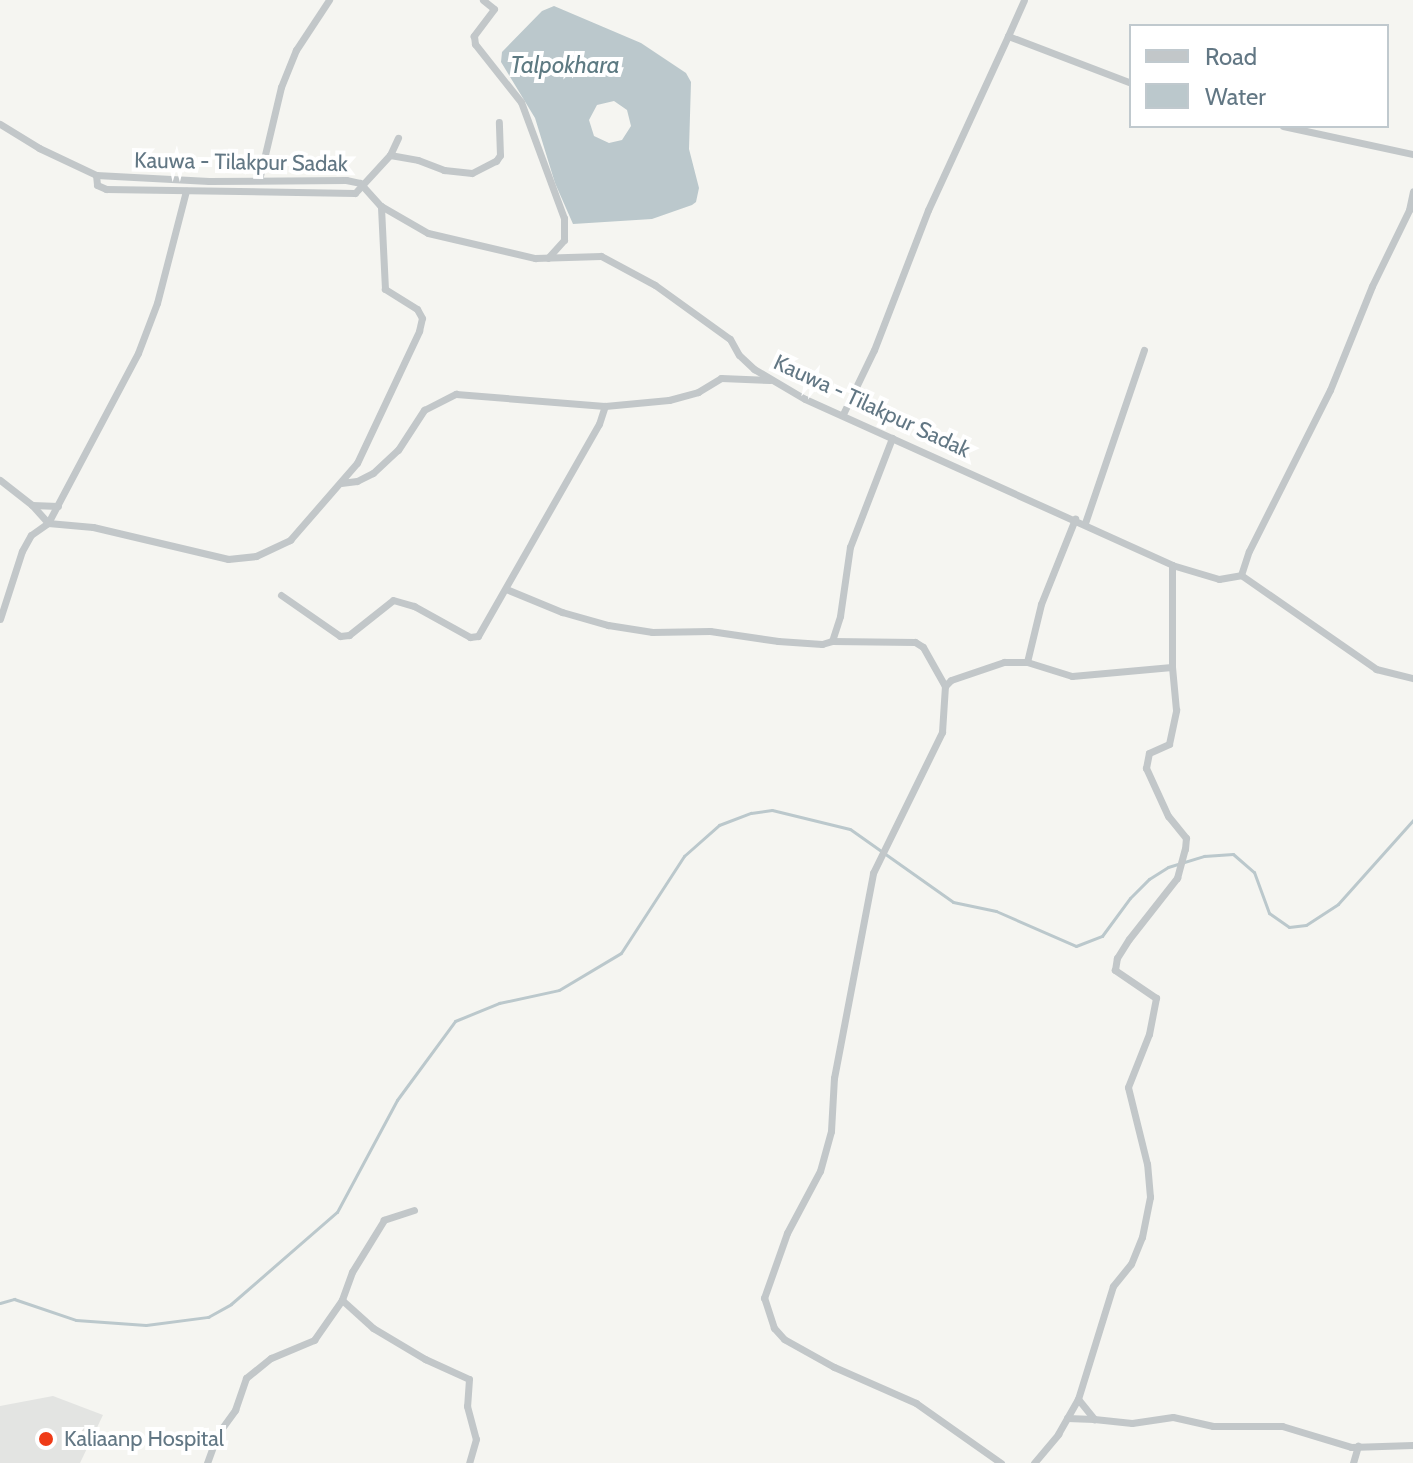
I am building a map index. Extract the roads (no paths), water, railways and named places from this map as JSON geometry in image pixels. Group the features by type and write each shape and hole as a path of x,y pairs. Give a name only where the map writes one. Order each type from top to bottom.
{"street":[{"path":"259,180 281,87 296,50 329,0"},
{"path":"483,0 494,9 474,36 475,44 521,102 564,218 564,240 548,258"},
{"path":"843,414 874,350 928,210 1024,0"},
{"path":"1008,36 1129,82"},
{"path":"390,155 418,160 444,170 472,173 496,161 500,155 499,122"},
{"name":"Kauwa - Tilakpur Sadak","path":"0,124 39,148 96,175 360,183 381,206 428,233 548,258 601,256 655,285 730,339 739,355 754,369 805,399 1085,523 1172,565 1219,579 1241,575"},
{"path":"1292,128 1413,154"},
{"path":"96,175 97,185 106,189 355,193 360,183 390,155 398,138"},
{"path":"0,619 22,551 31,535 48,523 58,506 138,353 157,303 186,191"},
{"path":"1413,191 1411,208 1372,286 1330,390 1249,551 1241,575 1376,669 1413,678"},
{"path":"0,480 32,505 48,523 93,527 228,559 256,556 290,540 357,463 388,401 422,318 417,309 385,289 381,206"},
{"path":"1085,523 1144,350"},
{"path":"341,483 357,481 373,473 398,450 424,410 456,394 605,406 669,400 698,392 721,378 772,380"},
{"path":"281,595 340,636 349,635 393,600 414,606 470,637 478,636 485,630 599,424 605,406"},
{"path":"832,641 840,616 850,547 892,438"},
{"path":"32,505 58,506"},
{"path":"1027,662 1041,604 1075,519"},
{"path":"1034,1463 1078,1399 1113,1286 1131,1264 1142,1237 1150,1197 1147,1164 1128,1087 1149,1034 1156,998 1121,978 1115,970 1117,958 1177,878 1186,838 1168,816 1146,768 1149,753 1169,744 1176,710 1172,667 1172,565"},
{"path":"506,589 562,612 608,625 652,632 710,631 822,644 832,641 915,642 923,647 945,686 942,732 873,873 834,1078 831,1131 820,1171 800,1203 764,1298 774,1328 784,1339 834,1367 916,1403 1001,1463"},
{"path":"945,686 951,680 996,664 1027,662 1072,676 1172,667"},
{"path":"207,1463 217,1435 235,1410 246,1378 271,1358 314,1340 342,1300 352,1272 384,1220 414,1210"},
{"path":"342,1300 373,1328 425,1359 469,1379 467,1406 476,1439 469,1463"},
{"path":"1078,1399 1094,1419"},
{"path":"1067,1418 1132,1423 1173,1417 1213,1426 1282,1426 1358,1446 1413,1445"},
{"path":"1353,1463 1358,1446"}],"water":[{"name":"Talpokhara","path":"554,6 641,43 686,73 691,82 689,149 699,188 696,202 652,219 573,224 555,183 535,118 501,62 502,52 542,11","holes":["614,101 627,110 631,126 622,140 609,143 594,136 589,120 597,105"]}],"waterway":[{"path":"0,1303 14,1299 76,1320 146,1325 208,1317 231,1304 337,1212 397,1100 455,1021 499,1003 559,990 621,953 684,856 719,825 751,813 772,810 850,829 953,902 996,911 1076,946 1102,936 1130,898 1149,879 1168,867 1204,856 1233,854 1254,872 1269,913 1289,927 1306,925 1338,904 1413,820"}],"place":[{"name":"Kaliaanp Hospital","path":"46,1439"}]}
